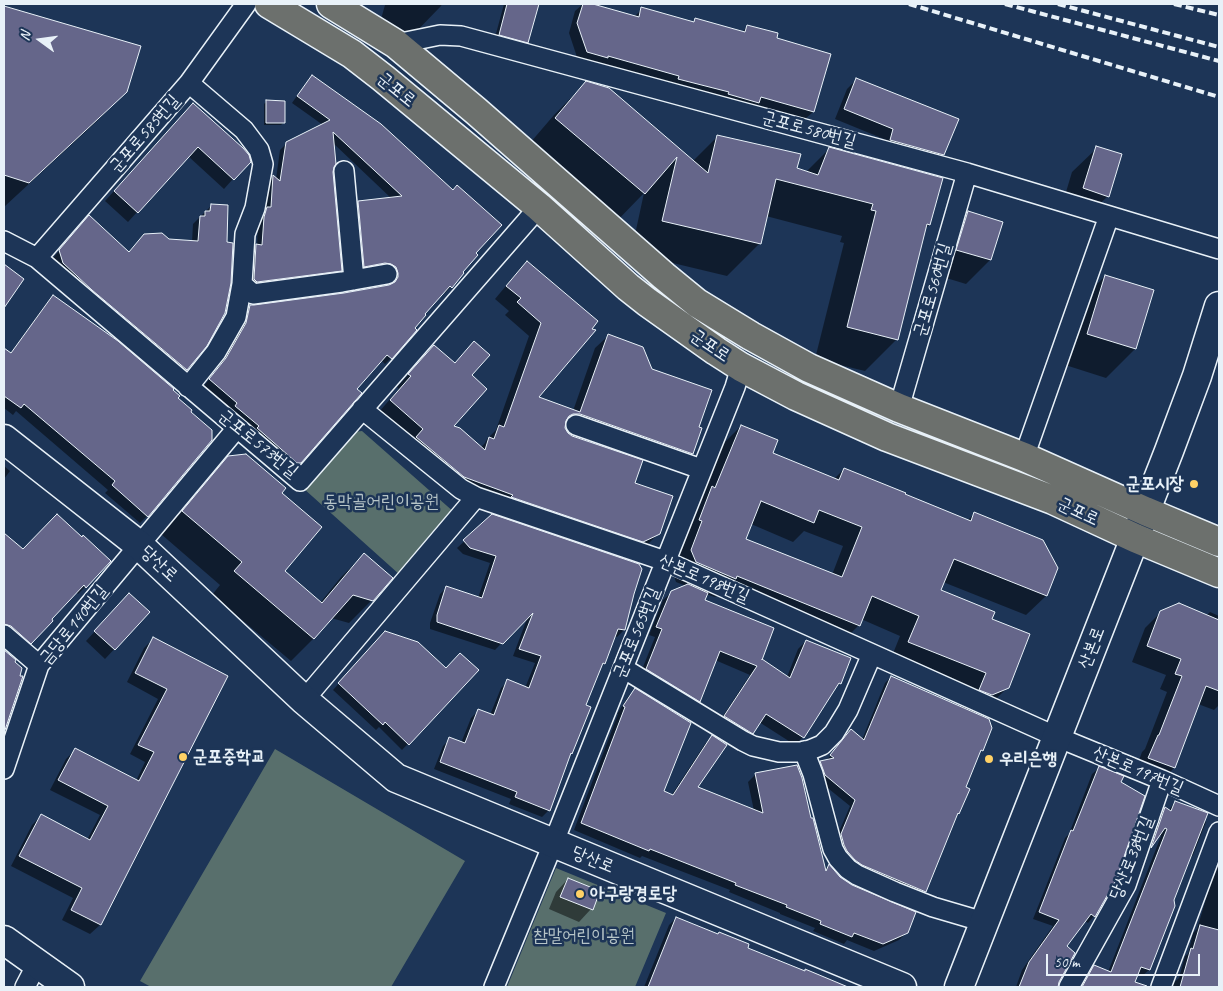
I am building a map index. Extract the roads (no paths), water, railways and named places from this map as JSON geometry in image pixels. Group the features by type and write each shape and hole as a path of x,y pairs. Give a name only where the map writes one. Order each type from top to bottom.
{"main road":[{"name":"군포로","path":"269,4 352,54 539,207 628,287 741,367 796,396 879,433 1053,500 1135,538 1219,573"},
{"name":"군포로","path":"331,4 396,44 476,111 664,276 697,303 751,336 809,368 898,408 1024,457 1219,542"},
{"path":"628,287 648,294 692,322 696,321 699,315 700,311 697,303"}],"street":[{"name":"군포로585번길","path":"37,258 189,83 246,4"},
{"name":"군포로580번길","path":"396,44 440,35 461,36 967,172 1219,249"},
{"path":"188,387 216,352 236,317 242,284 245,234 255,208 263,164 259,150 244,130 189,83"},
{"path":"344,170 354,280"},
{"name":"군포로560번길","path":"898,408 967,172"},
{"name":"군포로573번길","path":"4,241 37,258 300,481 539,207"},
{"path":"1024,457 1109,216"},
{"path":"242,284 253,294 387,274"},
{"name":"산본로","path":"959,987 1197,376 1219,306"},
{"name":"군포로565번길","path":"494,987 553,844 735,387 741,367"},
{"name":"산본로198번길","path":"362,409 461,489 476,498 665,561 1057,737"},
{"path":"576,425 702,469"},
{"name":"금당로140번길","path":"4,769 39,665 237,428"},
{"name":"당산로","path":"4,439 139,546 304,700 396,778 902,987"},
{"path":"304,700 476,498"},
{"path":"4,635 39,665"},
{"path":"623,668 743,741 754,746 779,752 804,752 822,746 834,733 848,710 872,654"},
{"name":"산본로197번길","path":"1057,737 1162,780 1219,806"},
{"path":"804,752 813,774 833,849 848,869 895,892 984,922"},
{"name":"당산로38번길","path":"1069,987 1126,885 1162,780"},
{"path":"1160,987 1219,832"},
{"path":"4,940 31,975 70,987"}],"railway":[{"path":"909,4 1219,97"},
{"path":"1005,4 1219,61"},
{"path":"1058,4 1219,47"},
{"path":"1174,4 1219,15"}],"place":[{"name":"군포시장","path":"1194,484"},
{"name":"군포중학교","path":"183,757"},
{"name":"우리은행","path":"989,759"},
{"name":"아구랑경로당","path":"580,894"}],"park label":[{"name":"동막골어린이공원","path":"381,502"},
{"name":"참말어린이공원","path":"584,936"}]}
